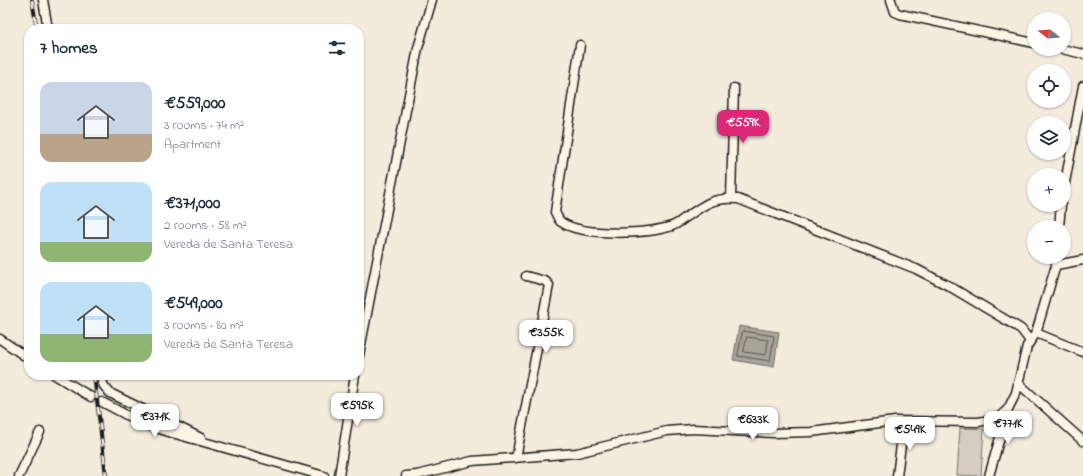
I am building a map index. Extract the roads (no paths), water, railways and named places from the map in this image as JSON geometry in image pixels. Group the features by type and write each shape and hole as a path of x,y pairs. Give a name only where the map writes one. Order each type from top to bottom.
{"street":[{"path":"43,0 47,24"},
{"path":"364,329 418,48 432,0"},
{"path":"891,0 895,12 900,14 1027,41"},
{"path":"580,45 555,212 560,221 571,227 595,231 633,233 674,225 702,206 723,198 738,199 765,208 916,269 949,286 1021,329 1030,340"},
{"path":"1071,51 1083,54"},
{"path":"1068,168 1083,86"},
{"path":"731,198 734,88"},
{"path":"1071,260 1083,260"},
{"path":"989,476 1008,409 1016,393 1027,346 1036,333 1055,264"},
{"path":"516,458 549,284 545,281 526,276"},
{"path":"1036,333 1083,352"},
{"path":"0,339 24,356"},
{"path":"63,380 91,397"},
{"path":"102,380 104,386 110,393 219,447"},
{"path":"340,476 354,380"},
{"path":"1018,383 1083,441"},
{"path":"102,402 143,424 324,476"},
{"path":"406,476 416,475 472,461 577,453 667,431 693,428 773,433 811,432 896,421 978,422 998,419 1008,409"},
{"path":"897,476 902,437 906,422"},
{"path":"19,476 40,432"}],"water":[{"path":"739,326 779,332 774,367 733,360"}],"railway":[{"path":"32,0 36,24"},
{"path":"95,380 106,476"}]}
